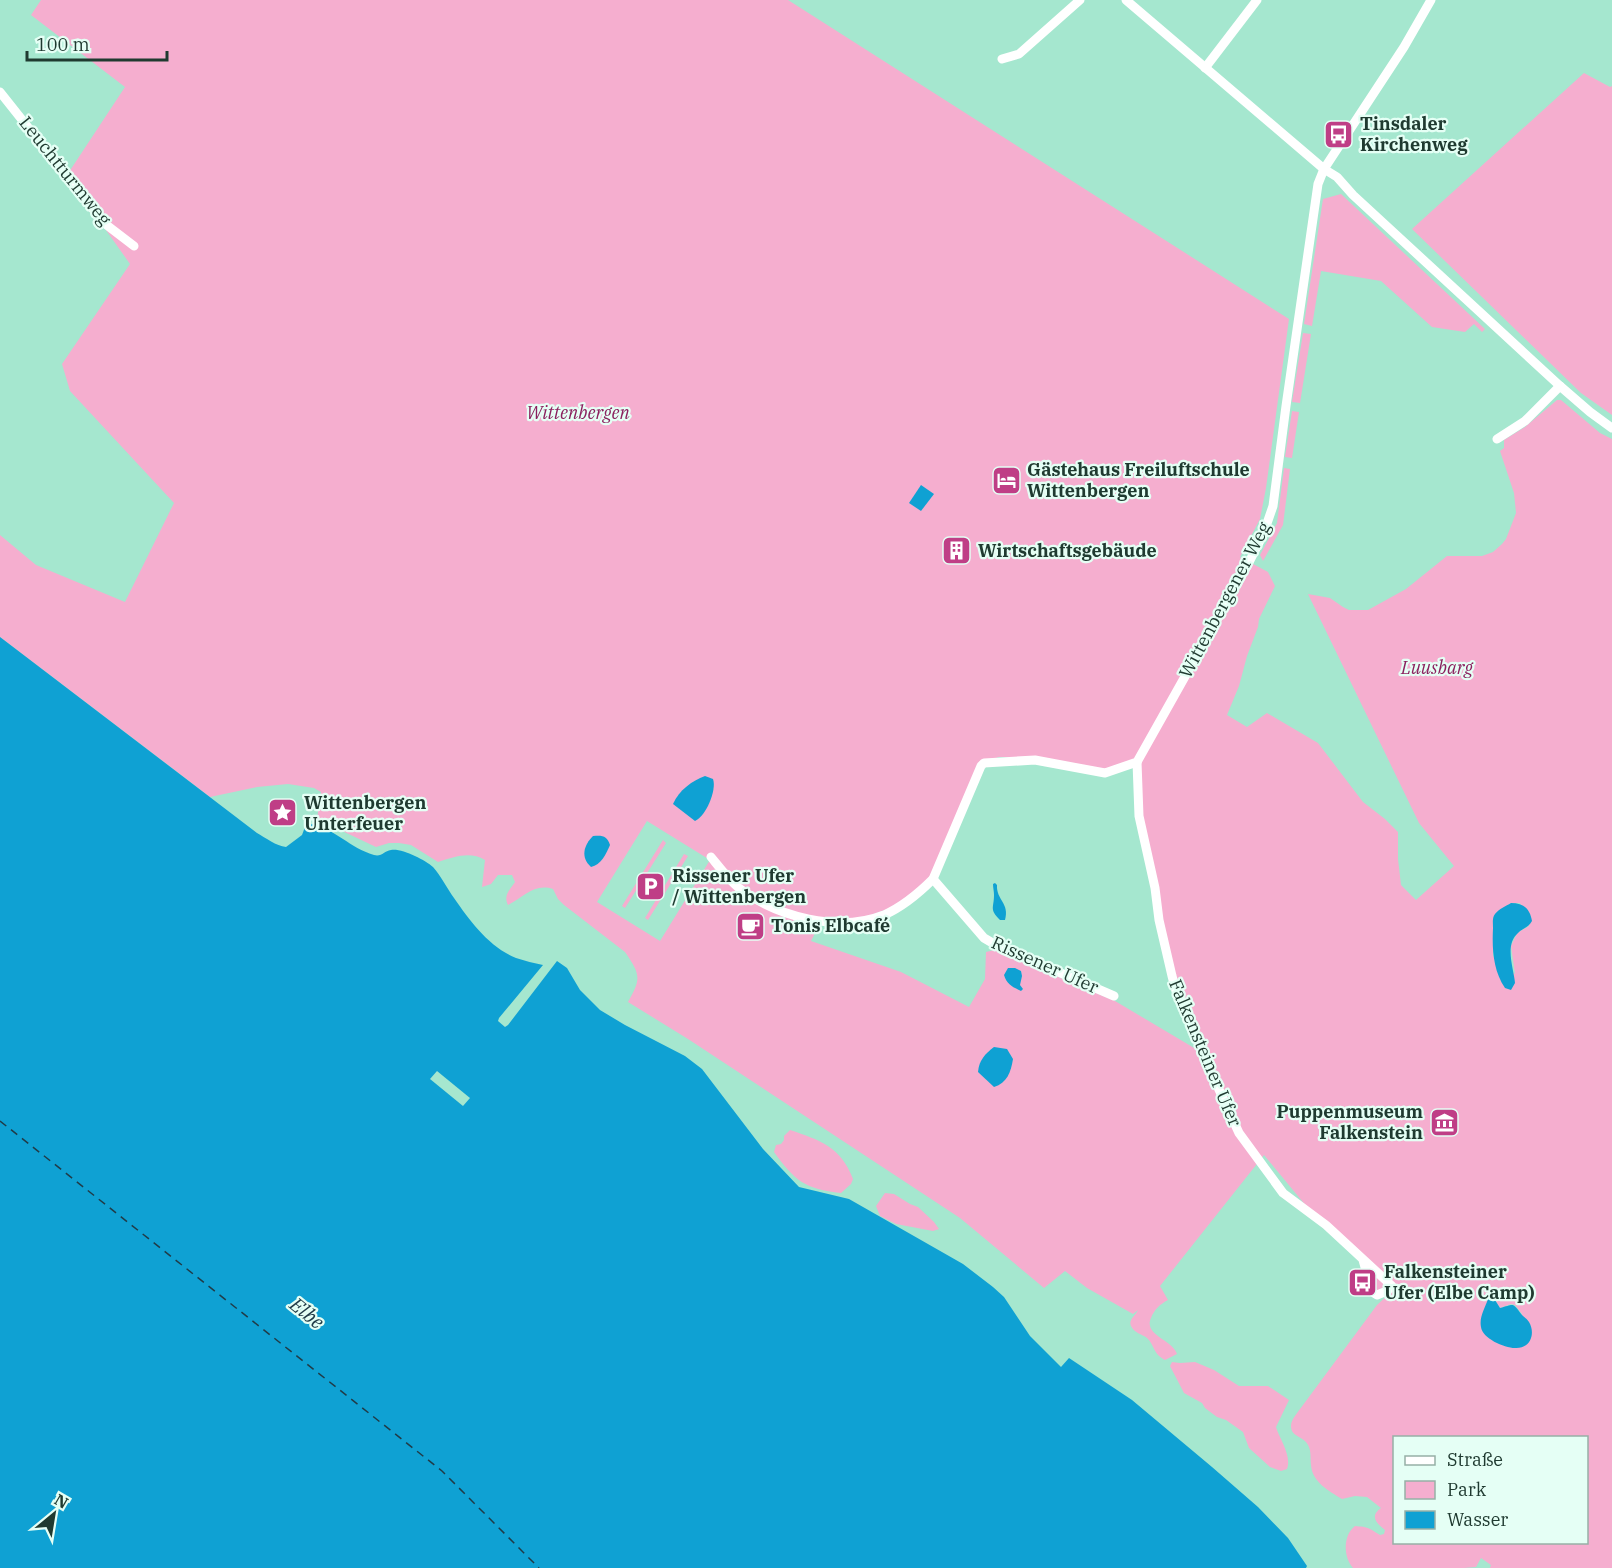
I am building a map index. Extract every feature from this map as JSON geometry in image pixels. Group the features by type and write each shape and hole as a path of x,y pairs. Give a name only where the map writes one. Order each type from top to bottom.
{"street":[{"path":"1002,59 1018,54 1080,0"},
{"path":"1126,0 1324,169 1337,177 1353,195 1560,386 1612,428"},
{"path":"1205,68 1257,0"},
{"name":"Wittenbergener Weg","path":"1137,762 1263,536 1273,506 1318,184 1324,169 1404,47 1431,0"},
{"name":"Leuchtturmweg","path":"0,92 104,223 134,246"},
{"path":"1497,439 1525,421 1560,386"},
{"path":"711,857 733,883 751,896 782,911 816,922 858,921 885,914 903,904 933,879 984,763 1035,760 1105,773 1137,762"},
{"name":"Falkensteiner Ufer","path":"1137,762 1139,816 1172,976 1176,991 1210,1070 1239,1133 1283,1193 1326,1226 1363,1260"},
{"name":"Rissener Ufer","path":"933,879 984,938 1114,996"}],"green space":[{"name":"Wittenbergen","path":"41,0 788,0 1289,319 1260,519 1240,557 1268,572 1275,586 1259,619 1239,686 1227,715 1247,727 1267,713 1318,743 1363,802 1398,832 1401,885 1416,900 1454,866 1419,823 1308,594 1330,598 1349,610 1368,610 1406,589 1447,556 1482,556 1493,552 1506,539 1516,513 1514,493 1500,451 1504,448 1504,440 1525,427 1557,400 1561,400 1600,433 1612,439 1612,1568 1490,1568 1491,1565 1481,1558 1476,1567 1464,1568 1353,1568 1346,1552 1348,1535 1355,1526 1368,1528 1380,1535 1384,1534 1385,1530 1377,1523 1375,1517 1381,1508 1367,1497 1355,1496 1342,1499 1322,1485 1312,1471 1308,1445 1293,1432 1291,1423 1377,1305 1390,1293 1384,1287 1377,1291 1374,1290 1370,1272 1307,1207 1264,1155 1160,1286 1168,1300 1156,1310 1150,1324 1151,1329 1177,1354 1165,1360 1158,1355 1147,1338 1132,1328 1131,1320 1138,1310 1133,1314 1087,1288 1065,1271 1044,1288 960,1218 628,1002 635,988 637,977 625,952 564,905 553,889 535,889 508,905 507,895 515,882 512,875 498,875 491,884 482,887 485,860 479,857 462,856 438,862 411,845 389,843 376,847 317,819 321,792 314,788 288,784 257,787 210,797 0,637 0,535 36,565 125,602 174,503 70,391 62,364 130,264 67,175 125,87 31,15","holes":["999,757 1036,757 1105,771 1139,761 1141,818 1174,983 1206,1055 1115,1001 994,950 986,952 985,979 969,1007 901,972 811,941 822,919 860,919 896,906 929,881 981,763","647,821 710,860 660,941 597,902","1511,903 1520,903 1529,926 1517,933 1511,946 1515,974 1493,956 1493,918","1495,1300 1500,1308 1515,1305 1522,1314 1515,1348 1498,1343"]},
{"path":"1584,73 1612,86 1612,415 1581,393 1412,229"},
{"path":"1341,194 1485,329 1482,332 1474,324 1465,332 1432,327 1381,281 1321,271 1312,326 1304,324 1323,199"},
{"path":"1303,333 1311,334 1300,403 1292,402"},
{"path":"1292,411 1299,412 1292,458 1285,457"},
{"path":"1284,468 1290,469 1283,525 1263,561 1260,555 1277,523"},
{"path":"663,840 666,843 625,908 622,906"},
{"path":"684,854 688,856 648,920 645,918"},
{"path":"790,1130 820,1141 836,1152 848,1168 853,1179 851,1184 841,1193 818,1189 795,1177 774,1152 776,1145 781,1144 784,1136"},
{"path":"885,1193 894,1194 918,1207 939,1229 933,1231 896,1224 880,1216 876,1206"},
{"path":"1172,1362 1195,1362 1214,1370 1239,1386 1268,1386 1289,1400 1276,1427 1287,1453 1287,1469 1281,1471 1270,1467 1249,1448 1243,1432 1226,1420 1217,1417 1202,1403 1184,1393 1170,1366"}],"water":[{"path":"921,485 934,494 921,511 909,503"},
{"name":"Elbe","path":"0,637 257,833 275,843 286,847 302,835 305,827 312,824 328,830 365,852 379,855 396,850 413,855 429,864 439,874 467,916 489,940 516,958 543,965 499,1018 498,1021 505,1027 557,961 567,968 580,990 600,1010 685,1056 702,1069 763,1149 799,1187 849,1199 963,1264 1004,1297 1030,1336 1061,1367 1069,1358 1132,1400 1258,1507 1288,1538 1307,1566 1306,1568 0,1568"},
{"path":"705,776 713,779 712,796 703,814 695,821 673,804 686,787"},
{"path":"593,836 604,837 610,845 600,862 591,867 585,859 584,851"},
{"path":"995,883 1006,909 1005,920 1000,920 993,911 993,884"},
{"path":"1511,903 1526,908 1532,921 1518,933 1511,944 1515,983 1511,990 1505,988 1501,981 1494,959 1493,921 1498,911"},
{"path":"1008,968 1021,971 1020,985 1023,989 1021,991 1007,981 1004,975"},
{"path":"994,1047 1007,1049 1013,1059 1008,1076 994,1087 978,1072 983,1058"},
{"path":"1491,1298 1500,1308 1515,1306 1529,1322 1532,1336 1528,1343 1515,1348 1494,1342 1485,1335 1482,1331 1482,1316 1488,1299"}],"pier":[{"path":"437,1071 470,1098 463,1106 430,1079"}],"ferry route":[{"path":"0,1121 442,1471 539,1568"}],"place":[{"name":"Tinsdaler Kirchenweg","path":"1339,134"},
{"name":"Gästehaus Freiluftschule Wittenbergen","path":"1006,480"},
{"name":"Wirtschaftsgebäude","path":"957,551"},
{"name":"Wittenbergen Unterfeuer","path":"283,813"},
{"name":"Rissener Ufer / Wittenbergen","path":"651,886"},
{"name":"Tonis Elbcafé","path":"750,926"},
{"name":"Puppenmuseum Falkenstein","path":"1444,1122"},
{"name":"Falkensteiner Ufer (Elbe Camp)","path":"1363,1282"}],"park label":[{"name":"Luusbarg","path":"1437,668"}]}
